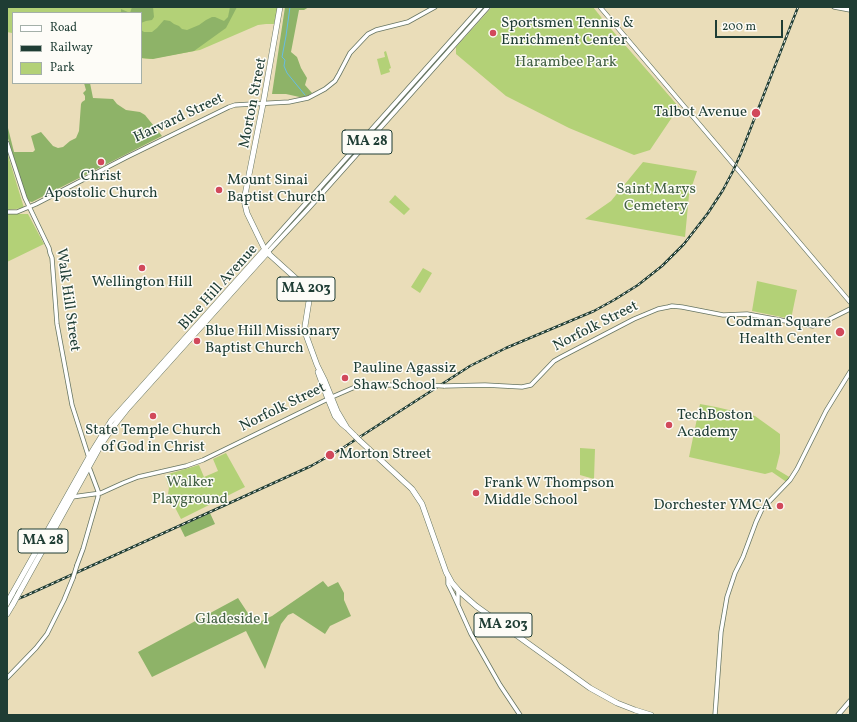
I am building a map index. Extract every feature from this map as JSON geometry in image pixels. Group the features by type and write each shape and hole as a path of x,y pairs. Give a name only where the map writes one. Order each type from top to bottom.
{"highway":[{"name":"Morton Street","path":"265,104 280,7"},
{"name":"Morton Street","path":"284,7 247,200 245,203 247,214 266,250 302,283 308,292 309,301 305,332 317,365 323,375 330,398 337,412 347,428 412,489 422,504 448,575 458,590"},
{"name":"Blue Hill Avenue","path":"10,604 20,591 89,458 115,416 266,250"},
{"name":"Blue Hill Avenue","path":"7,614 12,594 109,432 266,250"},
{"name":"MA 203","path":"458,590 476,606 588,687 616,702 651,715"}],"main road":[{"name":"Harvard Street","path":"7,212 18,212 29,207 221,110 235,105 265,104 300,100 317,94 334,81 350,53 368,34 376,30 408,22 435,7"},
{"name":"Blue Hill Avenue","path":"266,250 298,211 481,7"},
{"name":"Blue Hill Avenue","path":"266,250 305,212 488,7"},
{"path":"600,7 850,302"},
{"path":"834,7 850,10"},
{"path":"445,47 449,50"},
{"path":"436,57 440,60"},
{"path":"401,97 405,100"},
{"name":"Walk Hill Street","path":"7,143 23,192 49,248 52,258 56,320 72,405 89,458 98,494"},
{"path":"342,163 346,166"},
{"path":"326,180 329,185"},
{"path":"298,211 305,212"},
{"name":"Norfolk Street","path":"70,496 98,494 138,477 186,466 203,460 330,398 362,385 522,387 531,385 554,361 634,319 668,306 682,307 723,315 747,314 812,326 822,323 850,309"},
{"path":"715,715 720,632 727,597 735,573 762,509 789,482 826,411 850,372"},
{"path":"7,678 36,648 47,634 64,600 78,565 98,494"},
{"name":"Morton Street","path":"448,575 448,584 471,634 500,685 520,715"},
{"name":"Morton Street","path":"458,590 458,605"},
{"path":"838,715 850,701"}],"green space":[{"path":"7,7 278,7 274,24 258,25 200,50 150,59 142,58 142,12 12,12 12,33 7,32"},
{"path":"132,7 153,7 154,17 152,20 142,23 142,12 130,12"},
{"path":"230,7 237,7 226,28 194,51 153,59 142,58 142,31 152,32 164,20 170,21 182,29 187,30 212,17 224,21 228,17"},
{"path":"285,7 309,7 304,10 299,10 291,52 297,57 307,78 305,85 312,93 304,98 286,94 272,94"},
{"name":"Harambee Park","path":"492,7 593,7 679,107 650,150 634,155 569,128 506,96 456,54 456,47"},
{"path":"121,9 128,12 121,12"},
{"path":"386,51 391,68 389,69 390,72 381,75 377,59 385,57 384,52"},
{"path":"84,84 90,84 93,98 113,99 117,104 126,110 140,112 145,115 162,136 32,202 27,201 7,135 7,124 14,152 33,152 35,150 31,136 41,132 53,146 58,148 63,147 76,138 79,131 81,104 85,100 83,93 86,90"},
{"path":"7,152 24,208 7,210"},
{"name":"Saint Marys Cemetery","path":"643,162 697,171 689,195 685,237 585,219 611,201"},
{"path":"395,195 410,209 404,215 389,202"},
{"path":"7,214 28,214 44,244 7,262"},
{"path":"423,268 432,273 420,293 411,287"},
{"path":"757,281 797,290 791,319 752,311"},
{"path":"700,404 755,416 780,434 780,453 776,469 791,478 788,483 772,472 765,474 689,457"},
{"path":"580,448 595,449 594,479 580,475"},
{"name":"Walker Playground","path":"226,453 245,487 181,519 168,494 169,488 165,475 199,465 204,477 218,471 213,459"},
{"path":"210,513 215,524 185,537 180,527"},
{"name":"Gladeside I","path":"323,581 328,587 338,582 344,593 344,600 351,616 330,626 325,634 293,613 288,615 281,624 265,669 246,631 152,677 138,652 238,598 255,624 272,616"}],"waterway":[{"path":"290,7 282,57 285,60 284,66 287,73 305,95"}],"railway":[{"path":"7,603 311,466 338,451 470,366 506,348 594,311 638,285 662,266 684,244 708,213 723,190 741,153 798,7"}],"place":[{"name":"Sportsmen Tennis & Enrichment Center","path":"493,33"},
{"name":"Talbot Avenue","path":"756,113"},
{"name":"Christ Apostolic Church","path":"101,162"},
{"name":"Mount Sinai Baptist Church","path":"219,190"},
{"name":"Wellington Hill","path":"142,268"},
{"name":"Codman Square Health Center","path":"840,332"},
{"name":"Blue Hill Missionary Baptist Church","path":"197,341"},
{"name":"Pauline Agassiz Shaw School","path":"345,378"},
{"name":"State Temple Church of God in Christ","path":"153,416"},
{"name":"TechBoston Academy","path":"669,425"},
{"name":"Morton Street","path":"330,455"},
{"name":"Frank W Thompson Middle School","path":"476,493"},
{"name":"Dorchester YMCA","path":"780,506"}]}
